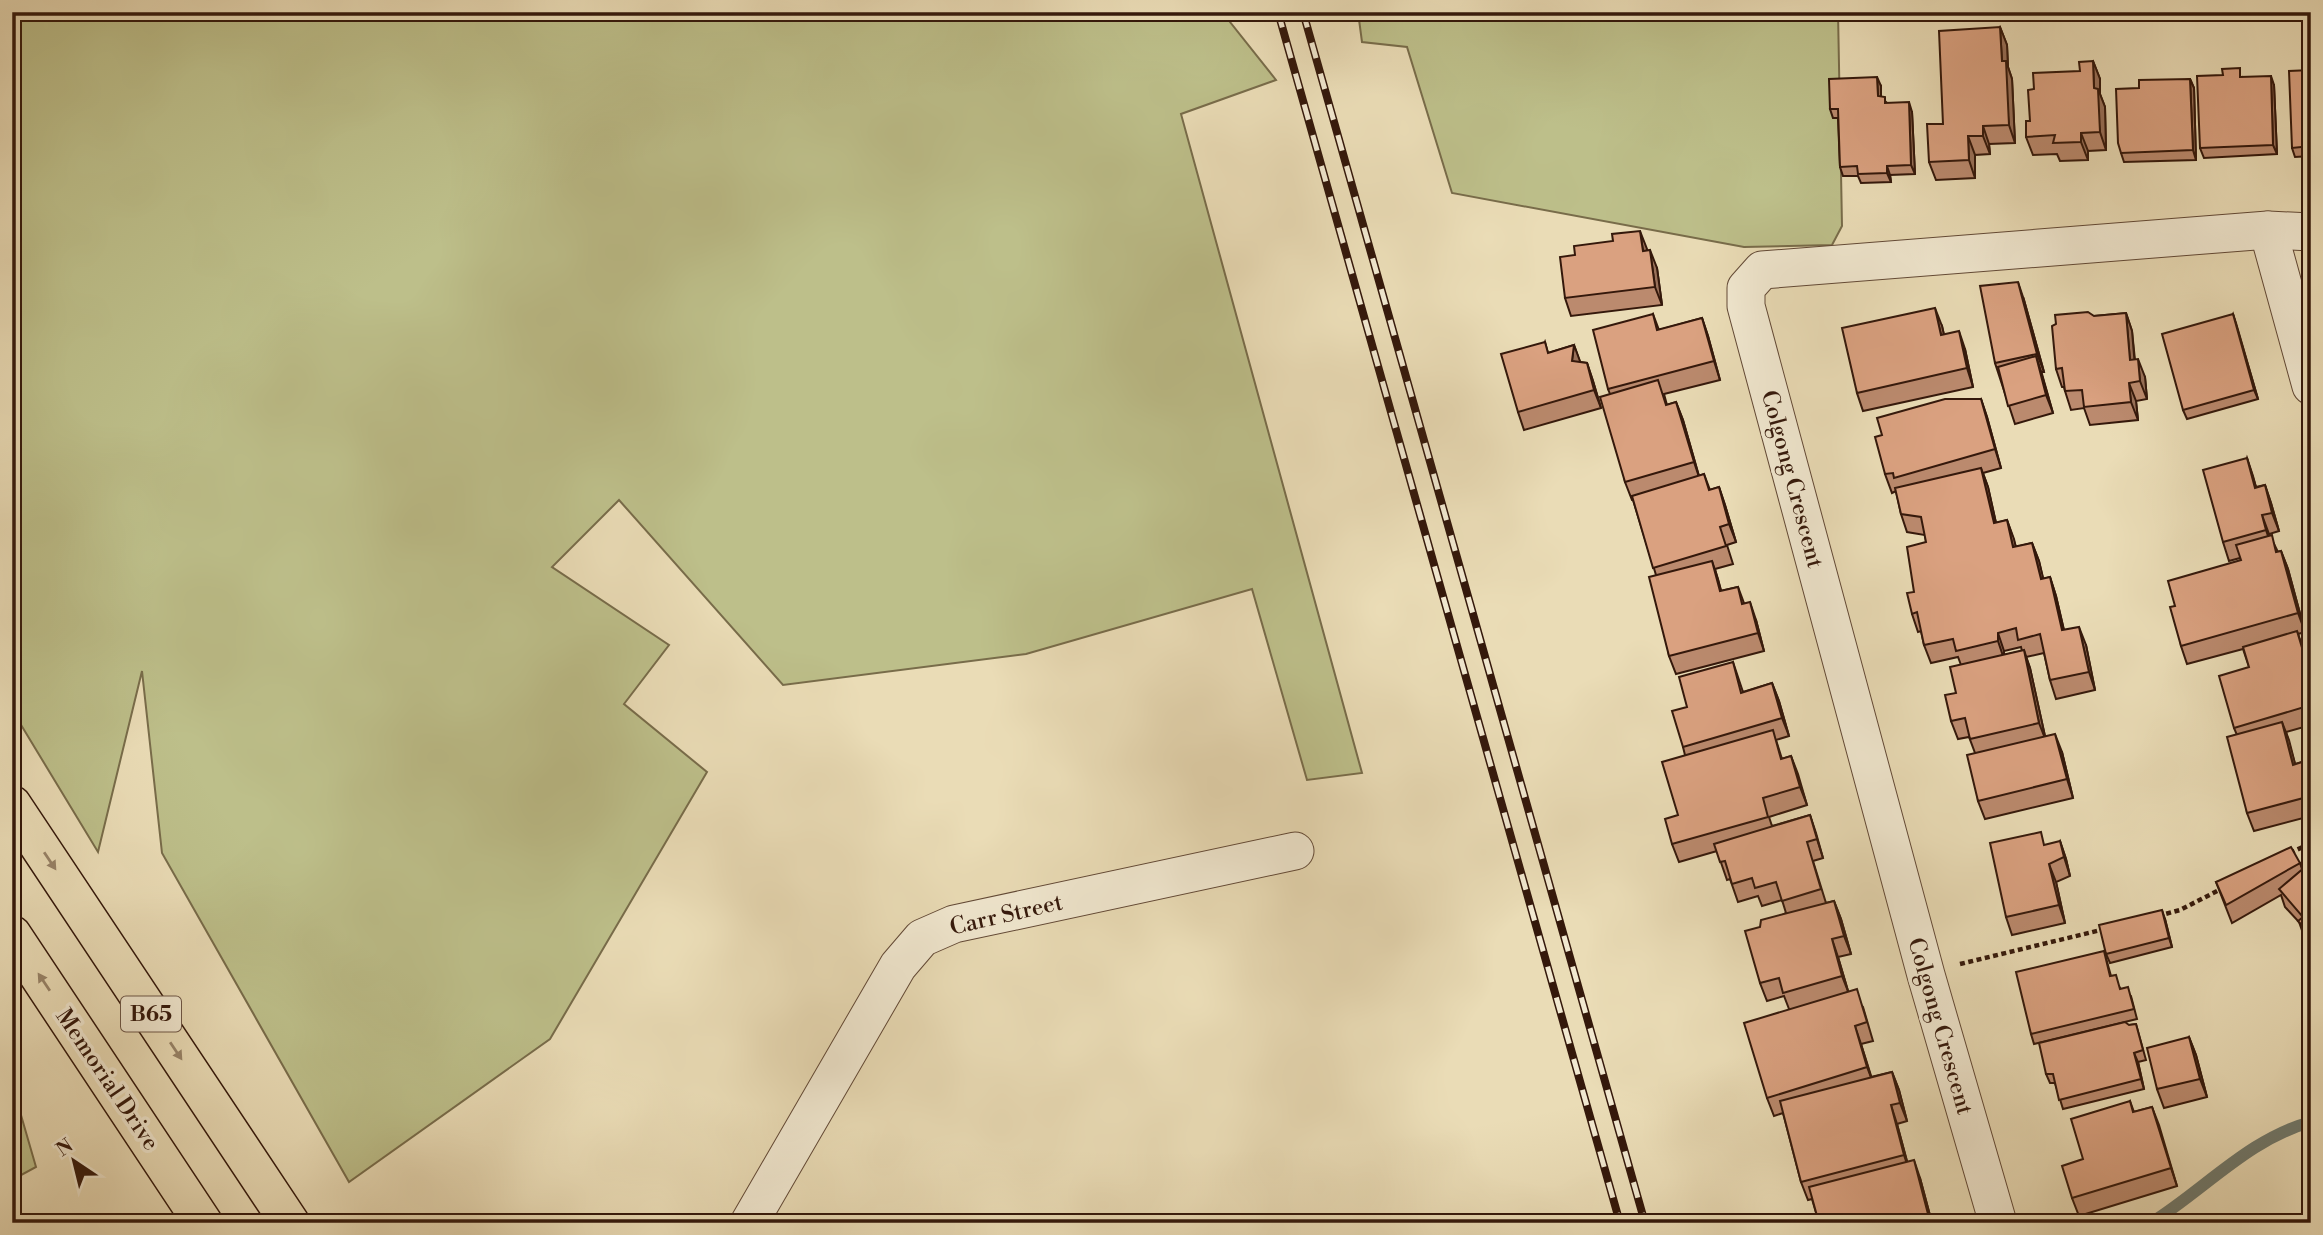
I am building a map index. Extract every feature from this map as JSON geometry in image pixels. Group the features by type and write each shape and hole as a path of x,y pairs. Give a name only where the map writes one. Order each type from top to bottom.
{"main road":[{"name":"B65","path":"12,804 290,1223"},
{"name":"Memorial Drive","path":"12,935 204,1223"}],"street":[{"name":"Colgong Crescent","path":"1998,1223 1926,975 1746,306 1746,288 1762,270 2268,230 2311,232"},
{"path":"2268,230 2311,386"},
{"name":"Carr Street","path":"749,1223 898,966 922,938 954,924 1295,851"}],"path":[{"path":"2287,855 2311,843"},
{"path":"2153,917 2180,911 2228,886"},
{"path":"1926,975 1962,963 2112,927"}],"green space":[{"path":"12,12 1222,12 1276,80 1181,114 1362,773 1307,780 1252,589 1026,654 783,685 619,500 552,567 669,645 624,704 707,772 550,1039 349,1182 162,853 142,671 98,852 12,710"},
{"path":"1358,12 1577,12 1661,19 1678,12 1838,12 1842,226 1832,245 1744,247 1452,193 1407,47 1362,42"},
{"path":"12,1084 36,1167 12,1180"}],"building":[{"path":"2000,27 2002,61 2006,61 2009,125 1983,126 1983,136 1968,136 1969,160 1929,162 1927,124 1943,124 1939,31"},
{"path":"2093,61 2094,88 2098,89 2100,132 2081,133 2081,142 2053,143 2055,135 2026,137 2026,121 2030,121 2028,90 2034,89 2033,73 2080,71 2079,62"},
{"path":"2240,68 2240,77 2271,76 2273,145 2200,148 2197,76 2223,75 2222,69"},
{"path":"2311,70 2311,146 2292,148 2289,71"},
{"path":"1877,77 1878,96 1885,97 1885,103 1909,102 1911,165 1887,166 1887,173 1858,174 1857,166 1840,167 1838,109 1830,109 1829,79"},
{"path":"2190,79 2193,150 2121,153 2118,143 2116,89 2139,88 2139,80"},
{"path":"1640,231 1643,251 1650,250 1655,287 1565,298 1560,257 1575,255 1574,246 1613,241 1612,234"},
{"path":"2018,282 2037,354 1995,363 1980,286"},
{"path":"1935,308 1941,335 1959,331 1967,368 1857,393 1842,328"},
{"path":"2088,312 2094,316 2126,313 2130,360 2138,359 2140,381 2129,383 2131,402 2084,407 2082,390 2065,391 2062,368 2056,369 2052,326 2056,324 2055,315"},
{"path":"1653,314 1657,330 1702,318 1714,361 1608,389 1593,330"},
{"path":"2233,314 2254,390 2183,410 2162,334"},
{"path":"1545,342 1548,353 1574,345 1572,361 1587,363 1594,390 1518,412 1501,354"},
{"path":"2036,356 2046,395 2008,406 1998,367"},
{"path":"1658,380 1666,405 1676,402 1694,462 1625,482 1600,397"},
{"path":"1945,399 1981,399 1995,449 1894,478 1893,473 1885,474 1875,437 1882,435 1877,418"},
{"path":"2247,458 2255,488 2265,485 2272,513 2262,515 2266,530 2223,542 2203,470"},
{"path":"1981,468 1994,523 2007,520 2013,547 2032,543 2041,579 2050,577 2062,630 2079,627 2089,672 2050,680 2040,634 2018,640 2016,628 1998,633 1998,641 1956,651 1953,639 1924,645 1917,612 1912,614 1907,593 1914,592 1907,547 1926,542 1921,517 1901,514 1895,488"},
{"path":"1704,474 1709,490 1719,487 1729,524 1720,527 1726,546 1653,568 1632,496"},
{"path":"2272,535 2276,552 2281,551 2298,613 2181,646 2170,607 2175,606 2168,581 2241,560 2236,545"},
{"path":"1712,561 1720,591 1738,587 1742,604 1750,602 1758,633 1669,656 1649,577"},
{"path":"2297,631 2311,678 2311,705 2234,728 2219,676 2249,667 2243,647"},
{"path":"2024,650 2039,723 1970,739 1965,718 1951,721 1945,695 1956,693 1950,667"},
{"path":"1733,662 1741,693 1772,683 1782,718 1683,747 1672,711 1687,707 1679,677"},
{"path":"2282,722 2293,765 2302,762 2311,796 2247,813 2227,737"},
{"path":"1773,730 1781,759 1791,756 1800,787 1763,798 1768,817 1672,844 1665,819 1678,815 1662,762"},
{"path":"2055,734 2067,779 1978,801 1967,755"},
{"path":"1810,815 1817,839 1807,842 1821,889 1782,901 1776,882 1755,888 1752,878 1732,884 1725,861 1720,862 1714,844"},
{"path":"2041,832 2044,845 2060,841 2064,857 2049,864 2059,905 2006,917 1990,843"},
{"path":"2291,847 2300,863 2226,905 2216,882"},
{"path":"2311,862 2311,931 2307,931 2298,921 2303,917 2279,889"},
{"path":"1834,901 1844,936 1832,939 1842,976 1783,993 1779,978 1760,983 1745,931 1760,927 1761,920"},
{"path":"2162,910 2169,938 2106,954 2099,925"},
{"path":"2104,951 2110,976 2116,975 2120,989 2128,987 2134,1009 2031,1034 2016,972"},
{"path":"1857,989 1867,1022 1855,1026 1867,1067 1767,1098 1744,1023"},
{"path":"2125,1022 2129,1025 2136,1024 2143,1050 2134,1053 2141,1079 2059,1100 2053,1074 2046,1074 2039,1043"},
{"path":"2189,1037 2200,1079 2157,1089 2147,1048"},
{"path":"1892,1072 1900,1103 1891,1105 1904,1155 1801,1182 1780,1101"},
{"path":"2130,1101 2133,1112 2152,1107 2171,1168 2072,1198 2062,1166 2083,1159 2071,1119"},
{"path":"1914,1160 1928,1214 1917,1217 1918,1223 1819,1223 1809,1187"}],"waterway":[{"path":"2151,1223 2248,1152 2268,1140 2311,1122"}],"railway":[{"path":"1278,12 1620,1223"},
{"path":"1303,12 1645,1223"}]}
